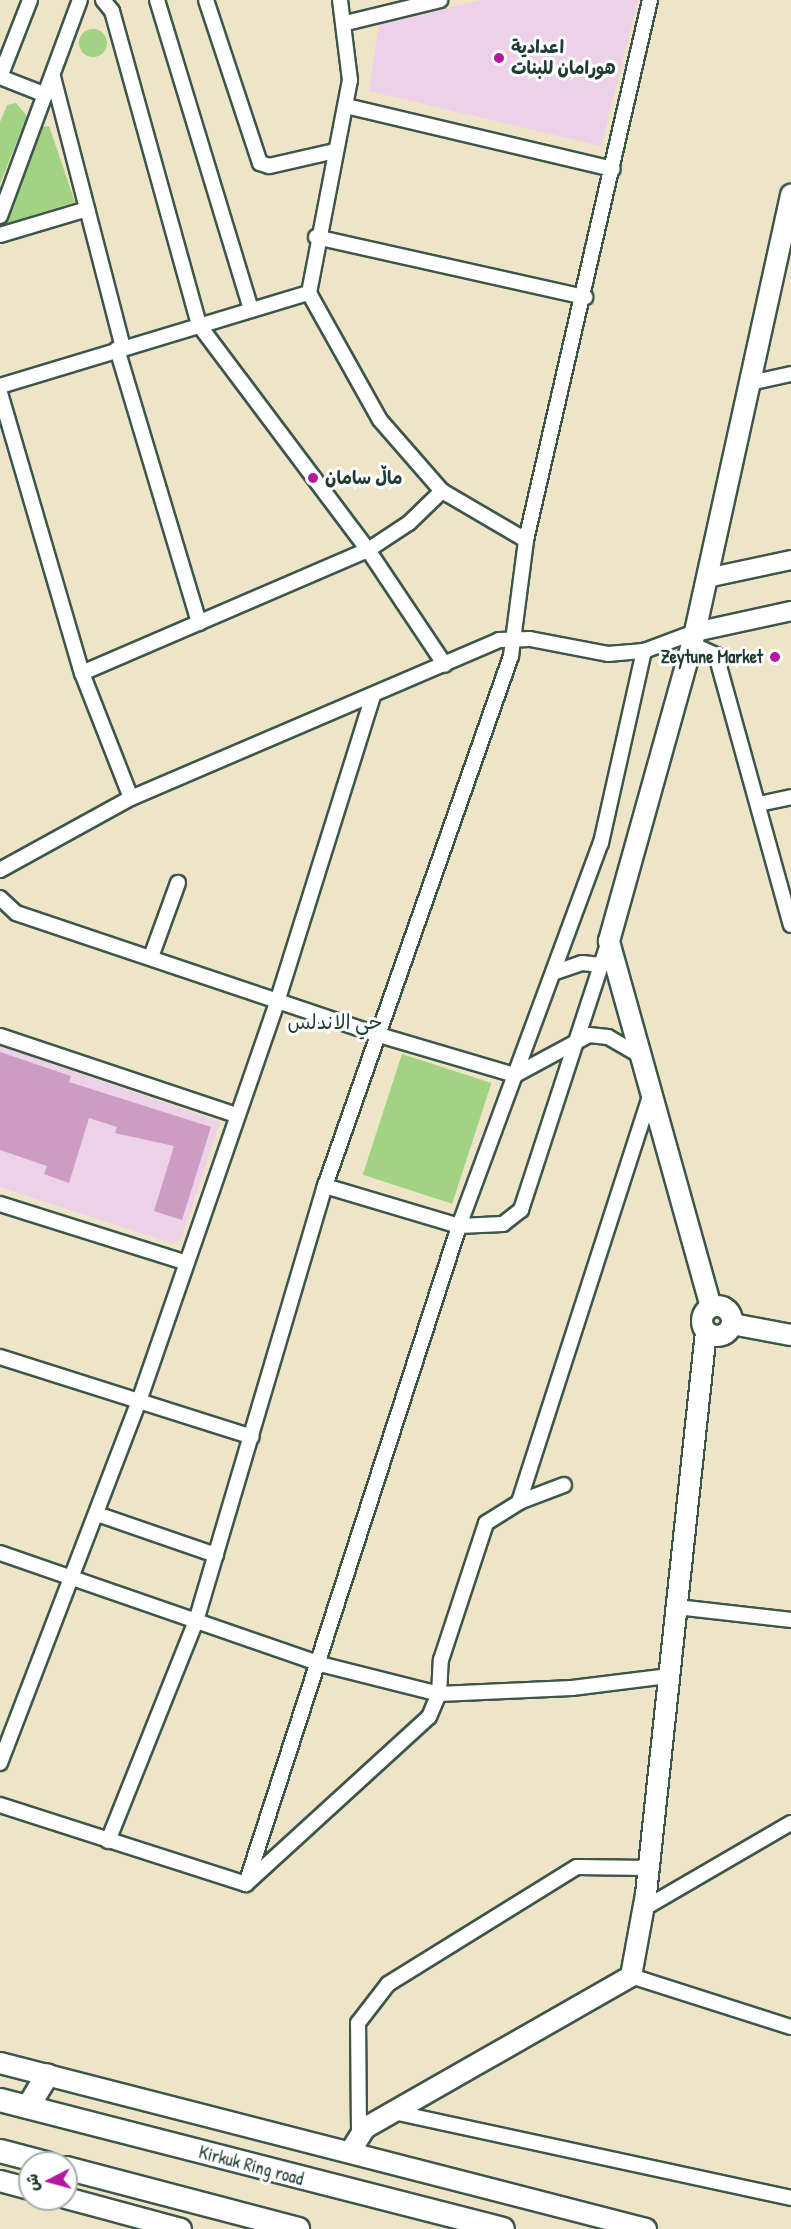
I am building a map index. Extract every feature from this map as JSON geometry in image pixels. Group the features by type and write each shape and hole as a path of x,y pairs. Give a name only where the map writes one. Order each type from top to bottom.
{"highway":[{"path":"28,2107 47,2075"},
{"name":"Kirkuk Ring road","path":"0,2100 503,2229"},
{"path":"0,2151 18,2156"},
{"path":"78,2171 298,2229"}],"main road":[{"path":"711,1307 609,941 693,638 790,204"},
{"path":"711,1307 726,1309 732,1324"},
{"path":"350,2152 359,2132 398,2114 631,1976 644,1909 649,1868 706,1332 702,1316 711,1307"},
{"path":"706,1332 725,1335 732,1324"},
{"path":"732,1324 791,1335"},
{"path":"0,2063 646,2229"},
{"path":"0,2181 18,2186"},
{"path":"78,2201 181,2229"}],"street":[{"path":"30,0 0,77 46,95"},
{"path":"0,216 80,0"},
{"path":"103,0 112,11 199,325 368,550 445,665"},
{"path":"157,0 251,310"},
{"path":"206,0 260,163 269,166 335,151"},
{"path":"340,0 346,23 351,62 346,106 316,237 309,293 380,420 442,491 526,540"},
{"path":"346,23 440,0"},
{"path":"108,1841 196,1621 325,1186 379,1035 514,637 526,540 585,297 650,0"},
{"path":"53,77 120,348 199,623"},
{"path":"346,106 613,169"},
{"path":"0,235 87,209"},
{"path":"316,237 585,297"},
{"path":"0,386 120,348 309,293"},
{"path":"750,383 791,374"},
{"path":"0,393 82,673 131,798"},
{"path":"82,673 368,550 409,524 442,491"},
{"path":"707,579 791,560"},
{"path":"0,870 131,798 514,637 608,654 644,651 791,611"},
{"path":"693,638 716,655 791,925"},
{"path":"246,1884 320,1664 459,1226 601,843 644,651"},
{"path":"0,1762 73,1581 138,1404 184,1262 278,999 373,696"},
{"path":"759,804 791,797"},
{"path":"151,957 178,883"},
{"path":"0,898 16,913 278,999 379,1035 515,1075 576,1039 608,1037 641,1056"},
{"path":"325,1186 459,1226 503,1224 521,1210 609,941"},
{"path":"553,973 582,963 601,965"},
{"path":"0,1036 236,1115"},
{"path":"519,1502 651,1093"},
{"path":"0,1204 184,1262"},
{"path":"0,1357 138,1404 252,1437"},
{"path":"246,1884 429,1717 439,1694 441,1660 486,1523 519,1502 564,1485"},
{"path":"98,1514 216,1555"},
{"path":"0,1553 73,1581 320,1664 439,1694 572,1688 669,1676"},
{"path":"677,1607 791,1620"},
{"path":"0,1805 246,1884"},
{"path":"644,1909 791,1823"},
{"path":"359,2132 358,2023 388,1984 577,1867 649,1868"},
{"path":"631,1976 791,2027"},
{"path":"398,2114 791,2198"}],"shaded area":[{"name":"اعدادية هورامان للبنات","path":"482,0 638,0 601,146 369,91 379,24"},
{"path":"0,1046 220,1122 181,1239 171,1243 0,1187"}],"green space":[{"path":"93,29 103,33 107,43 103,53 93,57 83,53 79,43 83,33"},
{"path":"16,103 27,116 0,184 0,122 7,105"},
{"path":"49,126 75,202 5,224 2,219 39,127"},
{"path":"402,1054 491,1083 452,1204 363,1175"}],"building":[{"path":"0,1052 71,1076 69,1082 211,1127 182,1220 154,1211 174,1146 115,1133 117,1127 89,1118 69,1183 44,1174 47,1166 0,1150"}],"place":[{"name":"اعدادية هورامان للبنات","path":"499,58"},
{"name":"ماڵ سامان","path":"313,478"},
{"name":"Zeytune Market","path":"775,657"}],"district":[{"name":"حي الاندلس","path":"335,1021"}]}
